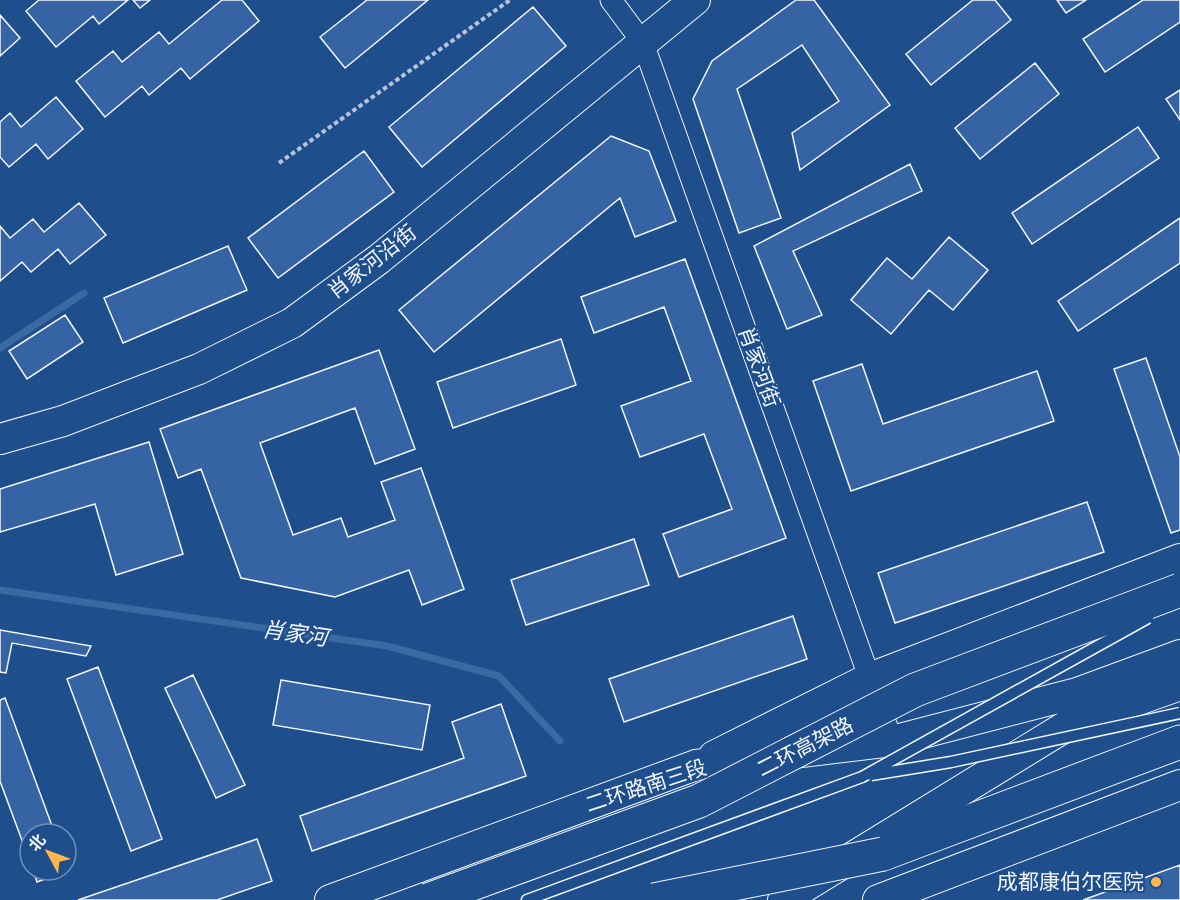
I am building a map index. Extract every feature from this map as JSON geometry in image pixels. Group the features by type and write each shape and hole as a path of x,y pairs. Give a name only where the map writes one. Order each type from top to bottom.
{"highway":[{"name":"二环高架路","path":"429,900 699,801 915,690 1173,602"},
{"path":"654,900 883,854 1180,742"}],"main road":[{"name":"肖家河沿街","path":"0,439 63,421 199,369 292,323 379,259 695,0"},
{"path":"696,765 870,678 1180,559"},
{"name":"二环路南三段","path":"330,900 696,765 892,741 1077,693 1180,655"},
{"path":"783,900 1068,725 1180,685"},
{"path":"878,900 1180,785"}],"street":[{"name":"肖家河街","path":"612,0 643,43 892,741"}],"lane":[{"path":"526,900 862,777 1173,602"},
{"path":"862,777 974,757 1180,713"}],"path":[{"path":"279,163 510,0"}],"building":[{"path":"39,0 128,0 99,24 93,16 56,47 26,11"},
{"path":"133,0 150,0 140,8"},
{"path":"222,0 242,0 259,21 190,79 181,68 149,95 142,86 105,117 76,81 113,51 122,62 159,32 169,44"},
{"path":"367,0 428,0 345,68 320,37"},
{"path":"796,0 814,0 890,105 800,170 792,133 839,101 802,45 737,89 781,218 739,233 693,99 712,61"},
{"path":"973,0 995,0 1011,20 931,85 906,54"},
{"path":"1057,0 1086,0 1066,13"},
{"path":"1143,0 1180,0 1180,22 1105,72 1083,39"},
{"path":"533,7 566,46 422,167 389,127"},
{"path":"0,15 20,38 0,56"},
{"path":"1035,63 1059,94 980,159 955,128"},
{"path":"1180,90 1180,120 1166,99"},
{"path":"56,97 83,129 48,159 36,144 9,167 0,157 0,122 10,113 21,127"},
{"path":"1138,127 1159,158 1032,244 1012,213"},
{"path":"611,136 649,151 676,221 635,237 620,198 434,352 399,310"},
{"path":"364,151 394,192 278,278 248,238"},
{"path":"910,164 922,191 793,251 822,315 787,329 754,246"},
{"path":"79,203 106,235 70,264 58,249 31,272 22,262 0,281 0,226 10,238 33,219 44,232"},
{"path":"1180,218 1180,263 1078,331 1058,301"},
{"path":"949,237 988,270 953,310 929,290 891,334 851,300 887,258 912,279"},
{"path":"228,246 247,290 123,343 104,298"},
{"path":"685,259 786,538 679,577 663,534 732,509 704,434 640,457 621,406 691,381 664,307 594,333 581,297"},
{"path":"65,315 83,342 27,379 9,351"},
{"path":"561,339 576,385 453,428 437,382"},
{"path":"379,350 415,449 375,464 355,408 260,443 293,535 341,518 348,537 395,520 381,482 421,468 464,589 422,605 409,570 335,597 241,578 201,469 178,478 160,429"},
{"path":"1146,358 1180,457 1180,530 1171,533 1114,369"},
{"path":"862,364 883,424 1037,371 1054,421 851,491 813,381"},
{"path":"149,442 183,554 116,575 95,504 0,532 0,489"},
{"path":"1087,502 1104,552 895,623 878,573"},
{"path":"634,539 649,585 526,625 511,580"},
{"path":"793,616 807,659 624,722 609,679"},
{"path":"0,630 91,646 86,656 12,643 6,673 0,672"},
{"path":"98,667 162,839 131,851 67,679"},
{"path":"193,675 245,785 216,798 165,688"},
{"path":"281,680 430,705 422,750 273,725"},
{"path":"5,698 51,822 18,822 18,830 0,781 0,700"},
{"path":"501,704 526,776 312,851 300,816 464,758 452,722"},
{"path":"257,839 272,881 217,900 78,900"},
{"name":"成都康伯尔医院","path":"1180,865 1180,900 1083,900"}],"waterway":[{"path":"0,348 84,293"},
{"name":"肖家河","path":"0,590 387,646 499,676 560,741"}],"place":[{"name":"成都康伯尔医院","path":"1156,882"}]}
